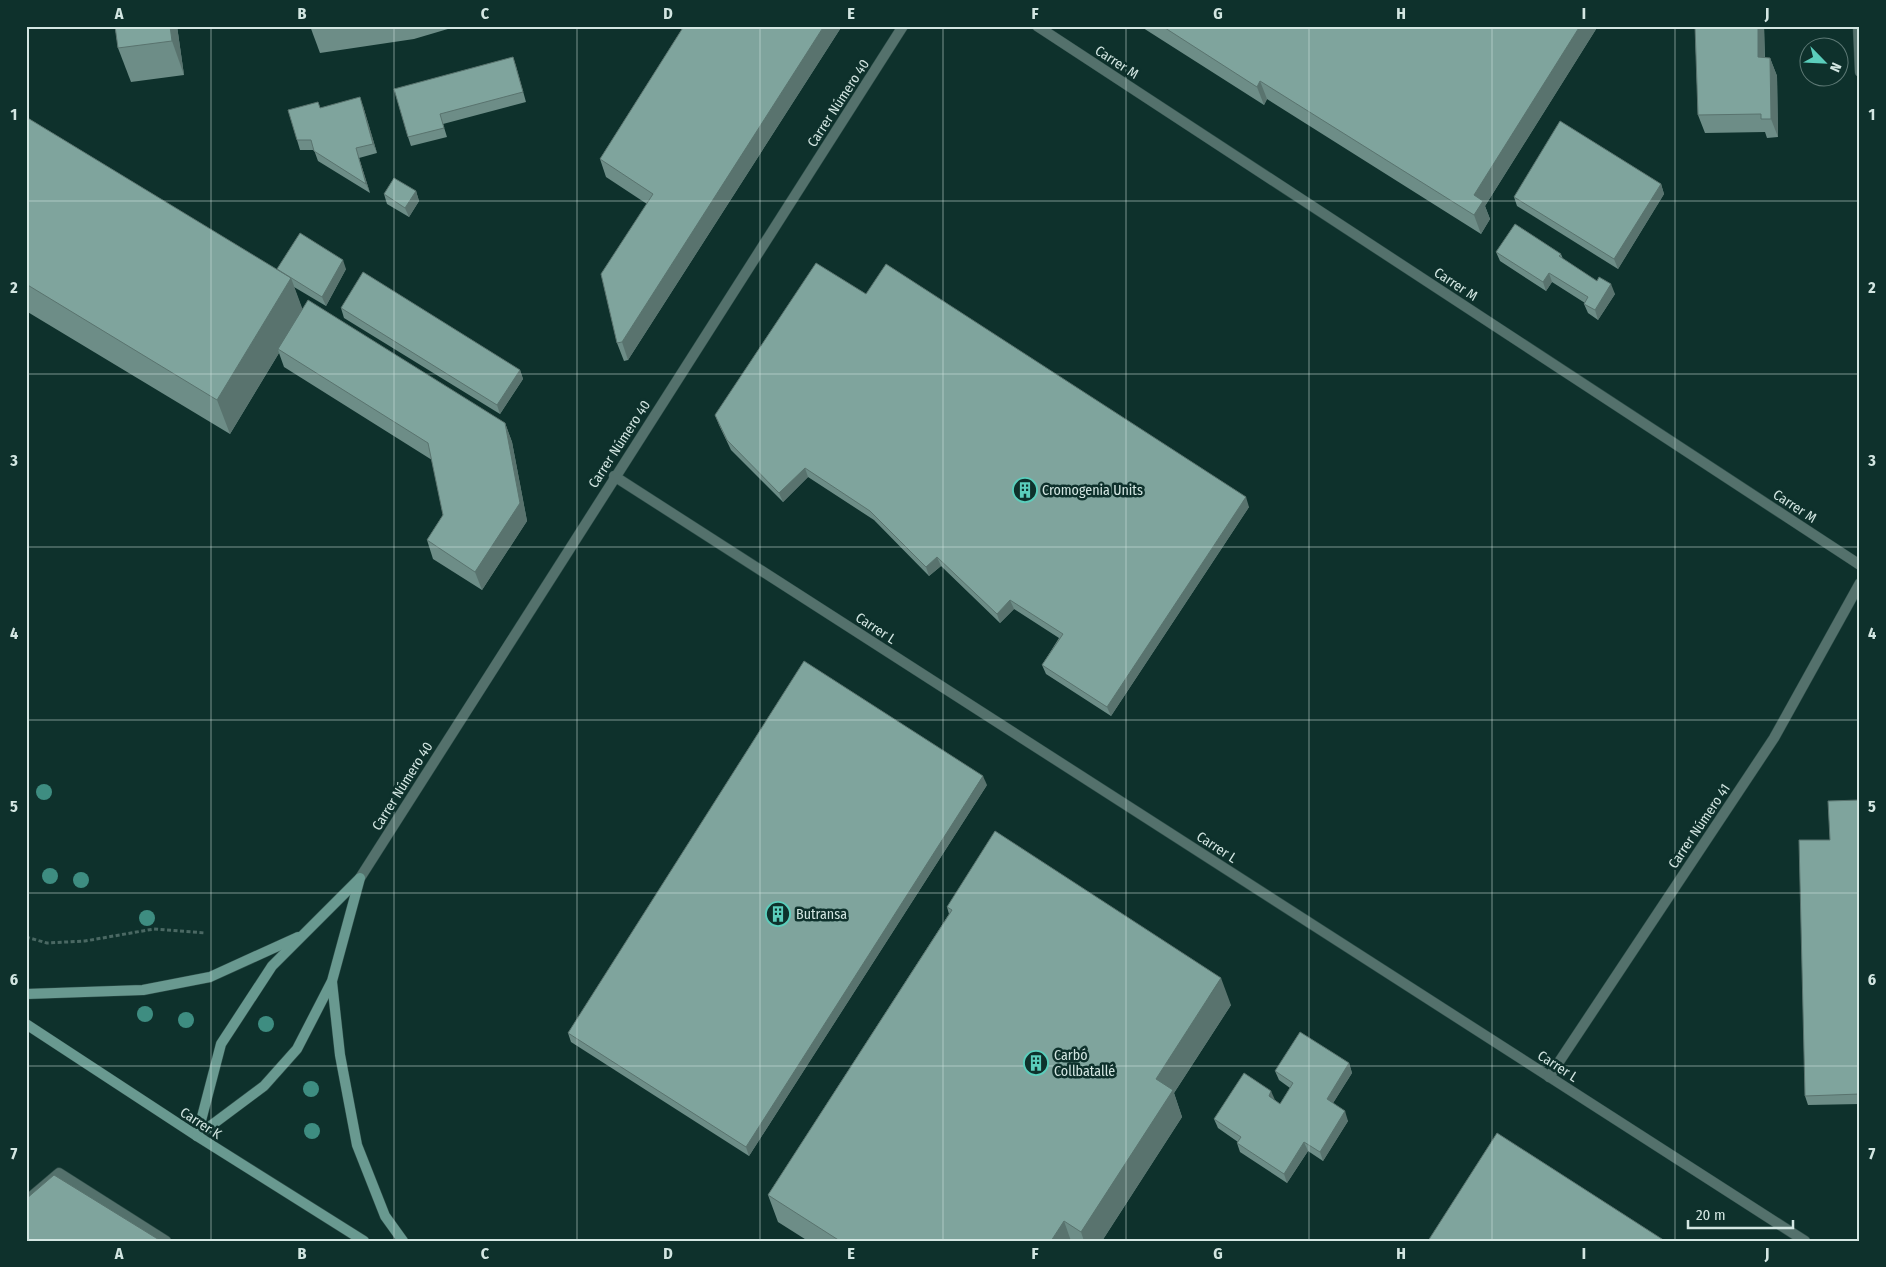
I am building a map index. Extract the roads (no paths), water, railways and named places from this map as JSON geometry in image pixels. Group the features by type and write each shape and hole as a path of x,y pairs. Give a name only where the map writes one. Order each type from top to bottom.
{"main road":[{"path":"196,1136 221,1044 272,966 360,878"},
{"path":"196,1136 264,1086 297,1049 332,981 360,878"},
{"path":"26,994 143,990 210,977 304,935"},
{"path":"332,981 340,1054 357,1145 385,1216 403,1241"},
{"name":"Carrer K","path":"26,1024 196,1136 364,1241"}],"street":[{"name":"Carrer Número 40","path":"360,878 614,476 903,26"},
{"name":"Carrer M","path":"1037,26 1860,565"},
{"path":"1858,26 1860,72"},
{"name":"Carrer L","path":"614,476 1805,1241"},
{"name":"Carrer Número 41","path":"1549,1077 1774,738 1860,583"},
{"path":"26,1201 59,1173 166,1241"}],"place":[{"name":"Cromogenia Units","path":"1025,490"},
{"name":"Butransa","path":"778,914"},
{"name":"Carbó Collbatallé","path":"1036,1063"}]}
